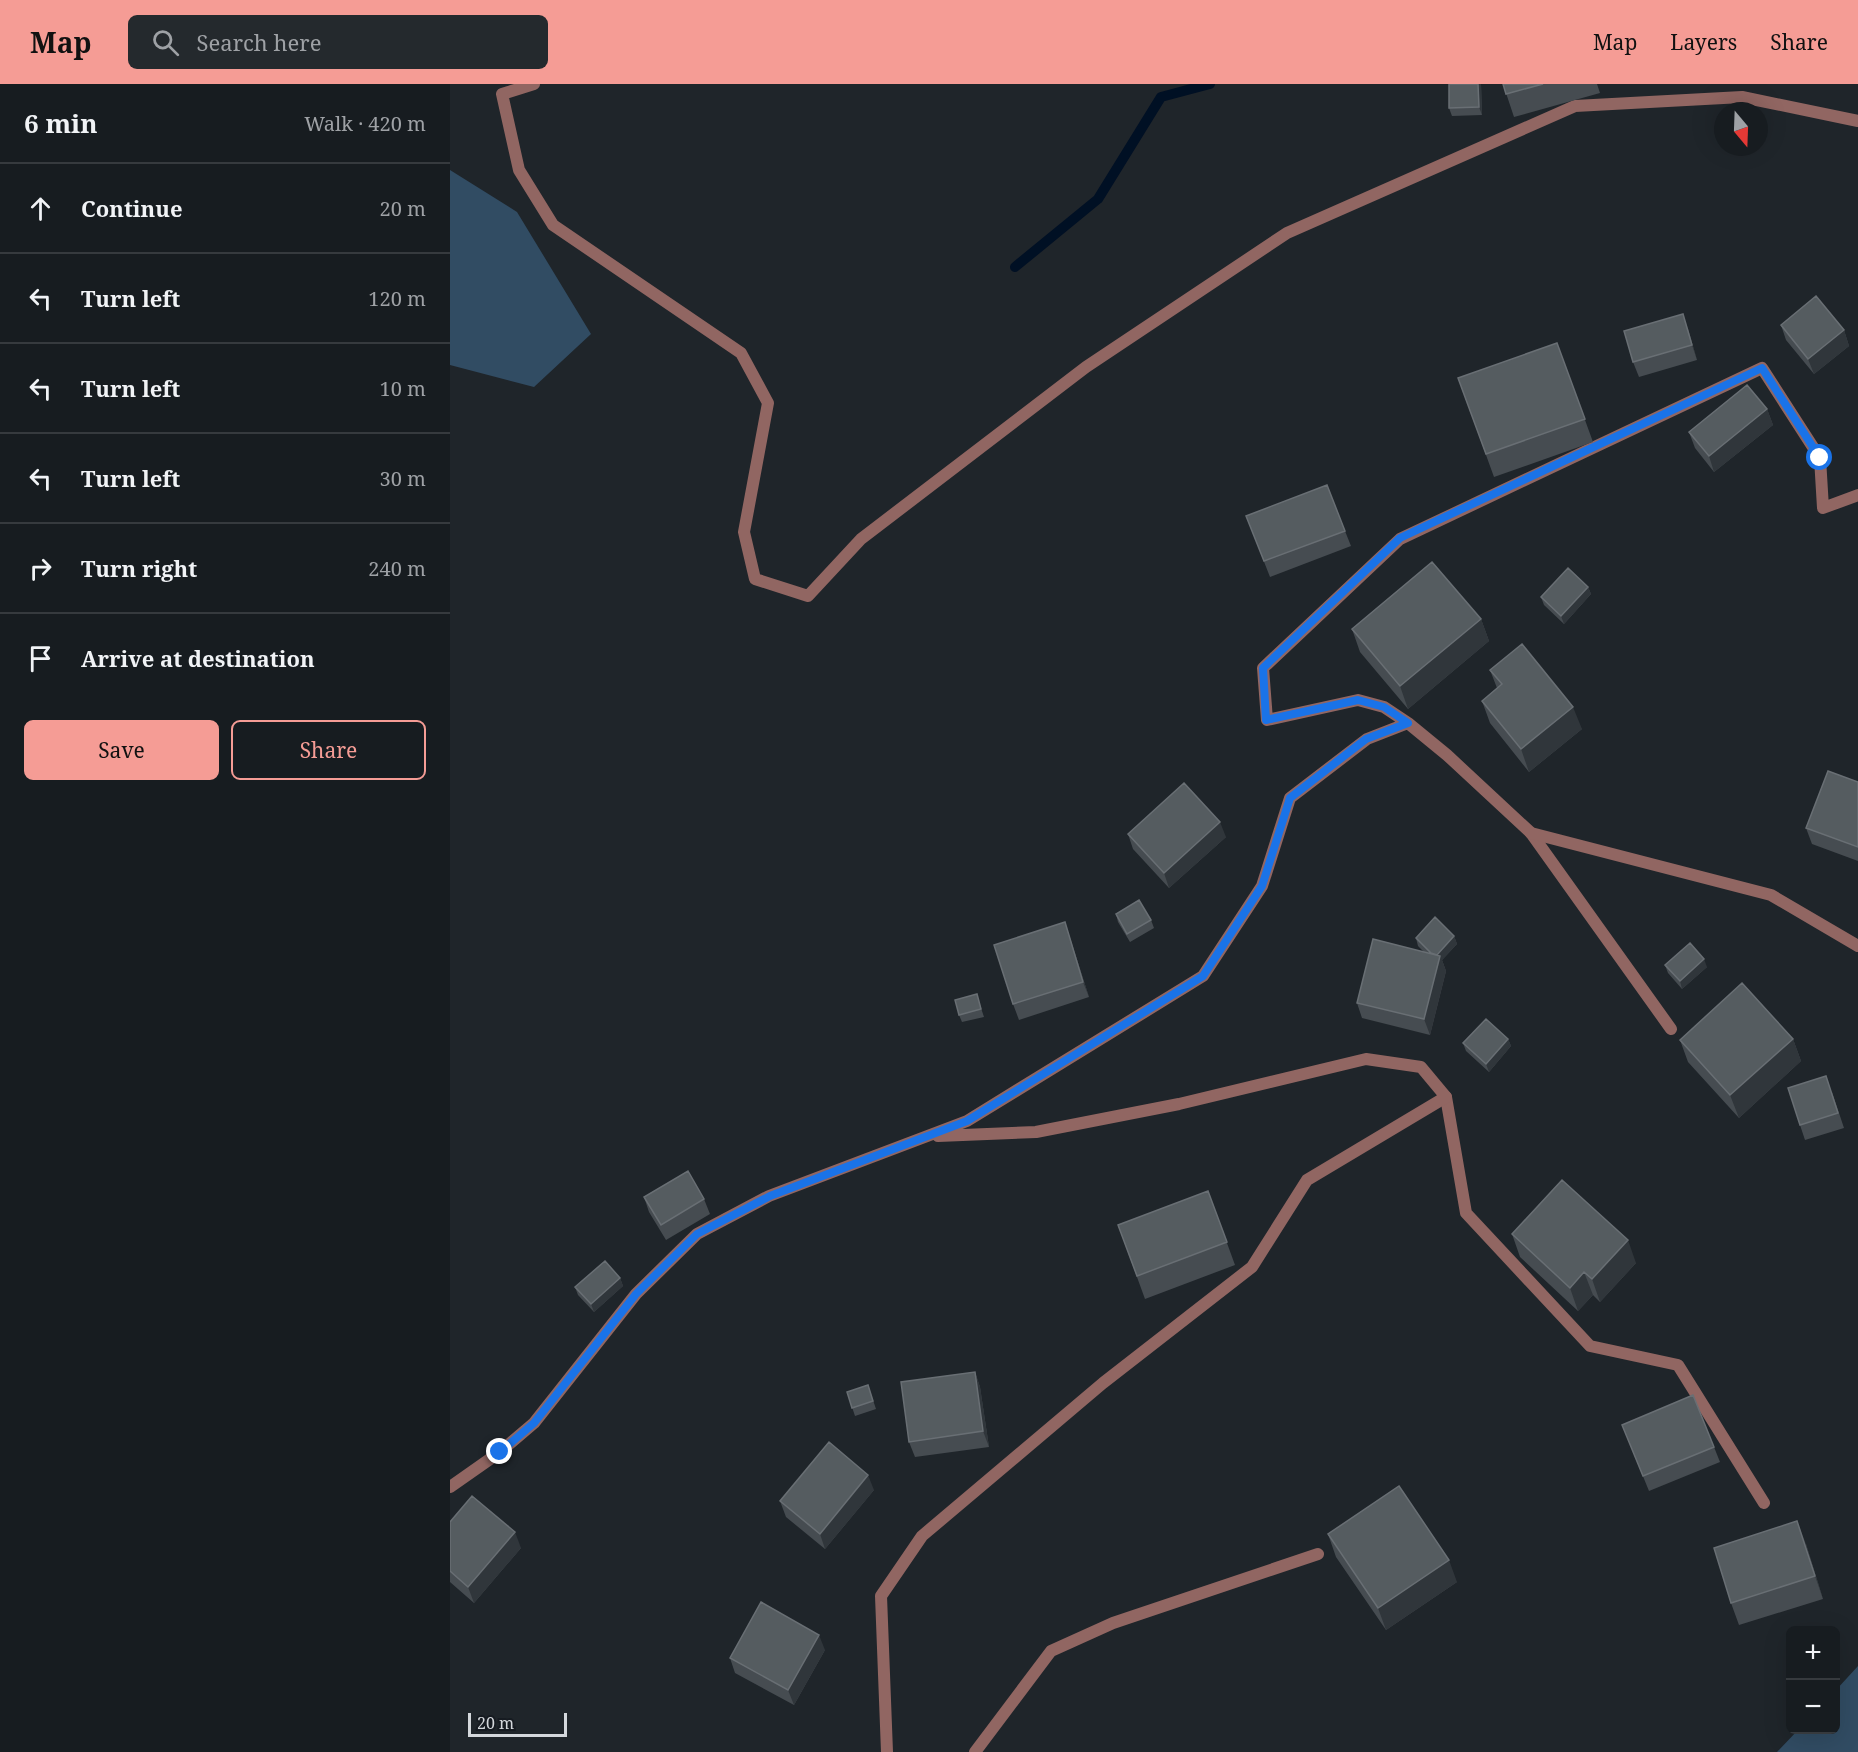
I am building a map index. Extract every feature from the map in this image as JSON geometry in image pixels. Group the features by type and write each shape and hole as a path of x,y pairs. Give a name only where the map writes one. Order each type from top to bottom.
{"street":[{"path":"534,84 502,94 519,170 553,225 741,353 768,403 744,532 755,579 808,596 861,539 1086,368 1287,233 1575,106 1742,97 1858,121"},
{"path":"1671,1029 1531,833 1447,755 1408,723 1384,707 1358,700 1266,720 1263,668 1400,538 1762,368 1820,458 1823,508 1858,495"},
{"path":"450,1487 500,1452 534,1423 636,1294 697,1234 770,1196 967,1121 1203,976 1262,886 1290,798 1366,739 1408,723"},
{"path":"1531,833 1771,895 1858,946"},
{"path":"924,1137 1036,1132 1179,1104 1366,1059 1421,1067 1446,1097 1466,1213 1590,1346 1678,1365 1764,1503"},
{"path":"887,1752 881,1596 922,1536 1103,1383 1252,1267 1307,1180 1446,1097"},
{"path":"975,1752 1051,1651 1113,1623 1318,1554"}],"shaded area":[{"path":"450,170 517,212 591,334 534,387 450,365"},
{"path":"1858,1666 1858,1752 1777,1752 1794,1734 1840,1734 1840,1686"}],"building":[{"path":"1449,84 1478,84 1479,107 1449,108"},
{"path":"1503,84 1543,84 1506,94"},
{"path":"1816,296 1844,330 1808,359 1781,325"},
{"path":"1683,314 1692,345 1633,362 1624,331"},
{"path":"1557,343 1585,419 1486,454 1458,378"},
{"path":"1747,385 1767,409 1709,456 1689,432"},
{"path":"1327,485 1345,531 1264,561 1246,516"},
{"path":"1432,562 1481,619 1400,686 1352,629"},
{"path":"1568,568 1588,587 1561,616 1541,597"},
{"path":"1522,644 1573,707 1521,749 1482,701 1502,684 1490,670"},
{"path":"1828,771 1858,782 1858,847 1806,828"},
{"path":"1184,783 1220,822 1164,873 1128,834"},
{"path":"1139,900 1151,920 1127,934 1116,914"},
{"path":"1435,917 1454,936 1437,955 1431,953 1416,938"},
{"path":"1065,922 1083,982 1013,1004 994,945"},
{"path":"1373,939 1440,956 1424,1019 1357,1003"},
{"path":"1690,943 1704,959 1680,981 1665,965"},
{"path":"1742,983 1793,1039 1730,1095 1680,1040"},
{"path":"977,994 981,1009 959,1015 955,1000"},
{"path":"1486,1019 1508,1039 1486,1064 1463,1043"},
{"path":"1826,1076 1838,1113 1800,1125 1788,1088"},
{"path":"688,1171 704,1199 661,1225 644,1197"},
{"path":"1562,1180 1628,1240 1592,1279 1584,1272 1570,1288 1512,1234"},
{"path":"1208,1191 1227,1242 1137,1276 1118,1225"},
{"path":"605,1261 620,1278 591,1304 575,1287"},
{"path":"975,1372 983,1431 909,1442 901,1382"},
{"path":"868,1385 873,1401 852,1408 847,1392"},
{"path":"1693,1395 1714,1447 1643,1476 1622,1425"},
{"path":"829,1442 868,1475 820,1534 780,1501"},
{"path":"1399,1486 1449,1560 1378,1608 1328,1534"},
{"path":"472,1496 515,1532 468,1587 450,1571 450,1522"},
{"path":"1797,1521 1815,1576 1731,1603 1714,1548"},
{"path":"761,1602 819,1635 788,1690 730,1658"}],"waterway":[{"path":"1015,267 1098,199 1161,97 1210,84"}],"route":[{"path":"500,1452 534,1423 636,1294 697,1234 770,1196 967,1121 1203,976 1262,886 1290,798 1366,739 1408,723 1384,707 1358,700 1266,720 1263,668 1400,538 1762,368 1820,458"}]}
